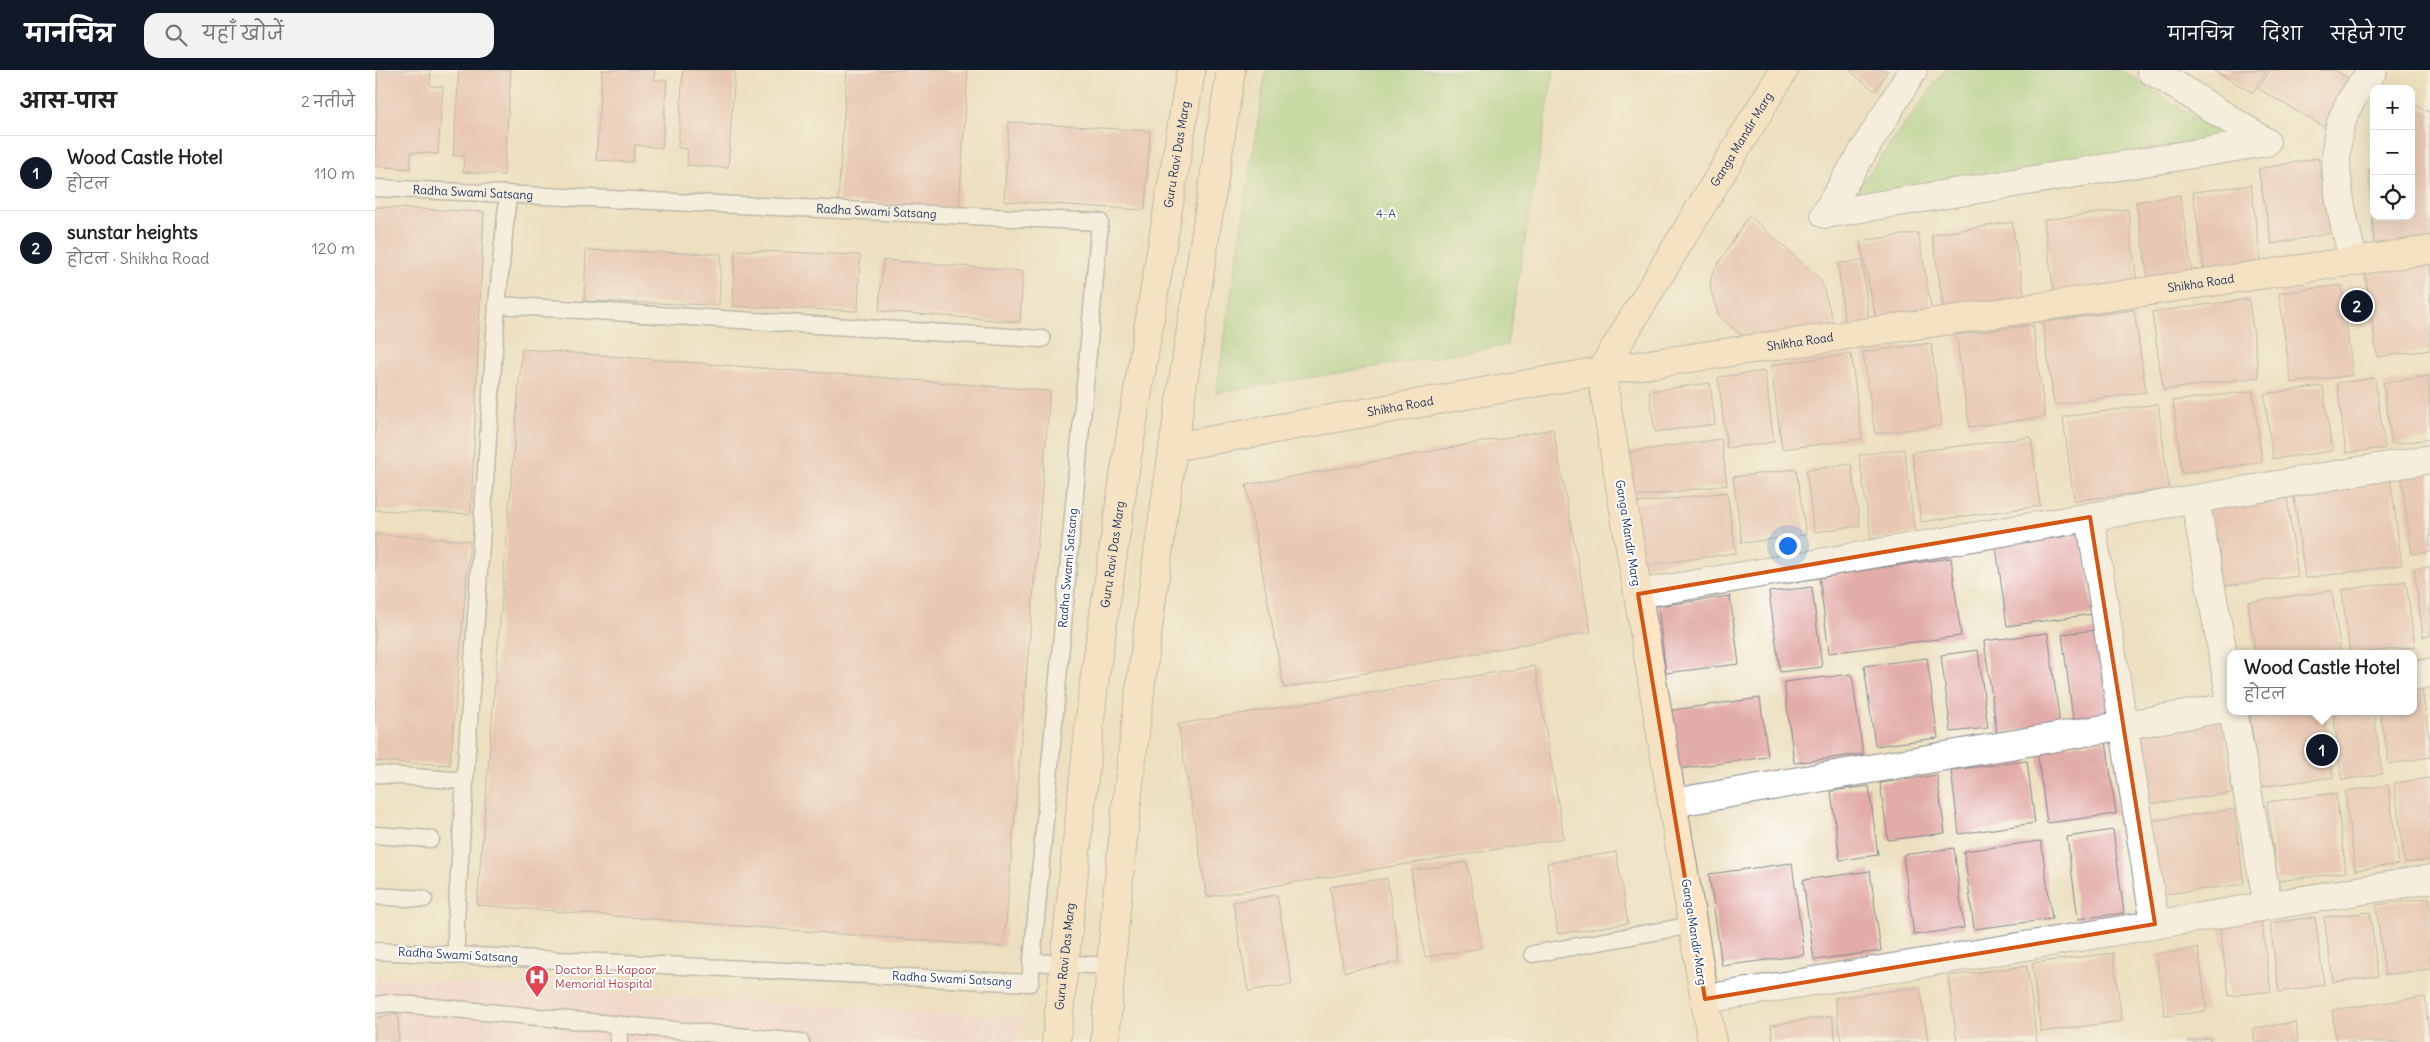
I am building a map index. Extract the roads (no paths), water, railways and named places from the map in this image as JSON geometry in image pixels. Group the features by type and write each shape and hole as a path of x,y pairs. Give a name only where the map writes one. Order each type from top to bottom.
{"street":[{"name":"Guru Ravi Das Marg","path":"1056,1042 1096,673 1127,457 1191,70"},
{"path":"1105,1042 1138,693 1173,447 1231,70"},
{"name":"Ganga Mandir Marg","path":"1712,1042 1601,370 1784,70"},
{"path":"1913,70 1825,214 2265,142 2151,70"},
{"path":"2354,262 2345,231 2336,167 2337,141 2344,115 2373,70"},
{"name":"Shikha Road","path":"1173,447 1601,370 2430,250"},
{"path":"1638,594 2430,459"},
{"path":"2195,499 2227,678"},
{"path":"2090,517 2155,924"},
{"path":"2417,675 2430,673"},
{"path":"1672,803 2227,708"},
{"path":"2234,715 2267,906"},
{"path":"1705,999 2430,879"}],"lane":[{"name":"Radha Swami Satsang","path":"375,188 1101,222 1030,983 375,951"},
{"path":"456,955 456,920 497,305 508,194"},
{"path":"497,305 1042,339"},
{"path":"375,774 465,781"},
{"path":"375,835 431,839"},
{"path":"375,896 424,899"},
{"path":"1533,954 1693,925"},
{"path":"1031,962 1111,966"},
{"path":"375,1005 391,1003 618,1024 723,1039 801,1042"},
{"path":"618,1024 619,1042"}],"place":[{"name":"sunstar heights","path":"2357,306"},
{"name":"Wood Castle Hotel","path":"2322,750"},
{"name":"Doctor B.L. Kapoor Memorial Hospital","path":"537,998"}],"park label":[{"name":"4-A","path":"1386,214"}]}
